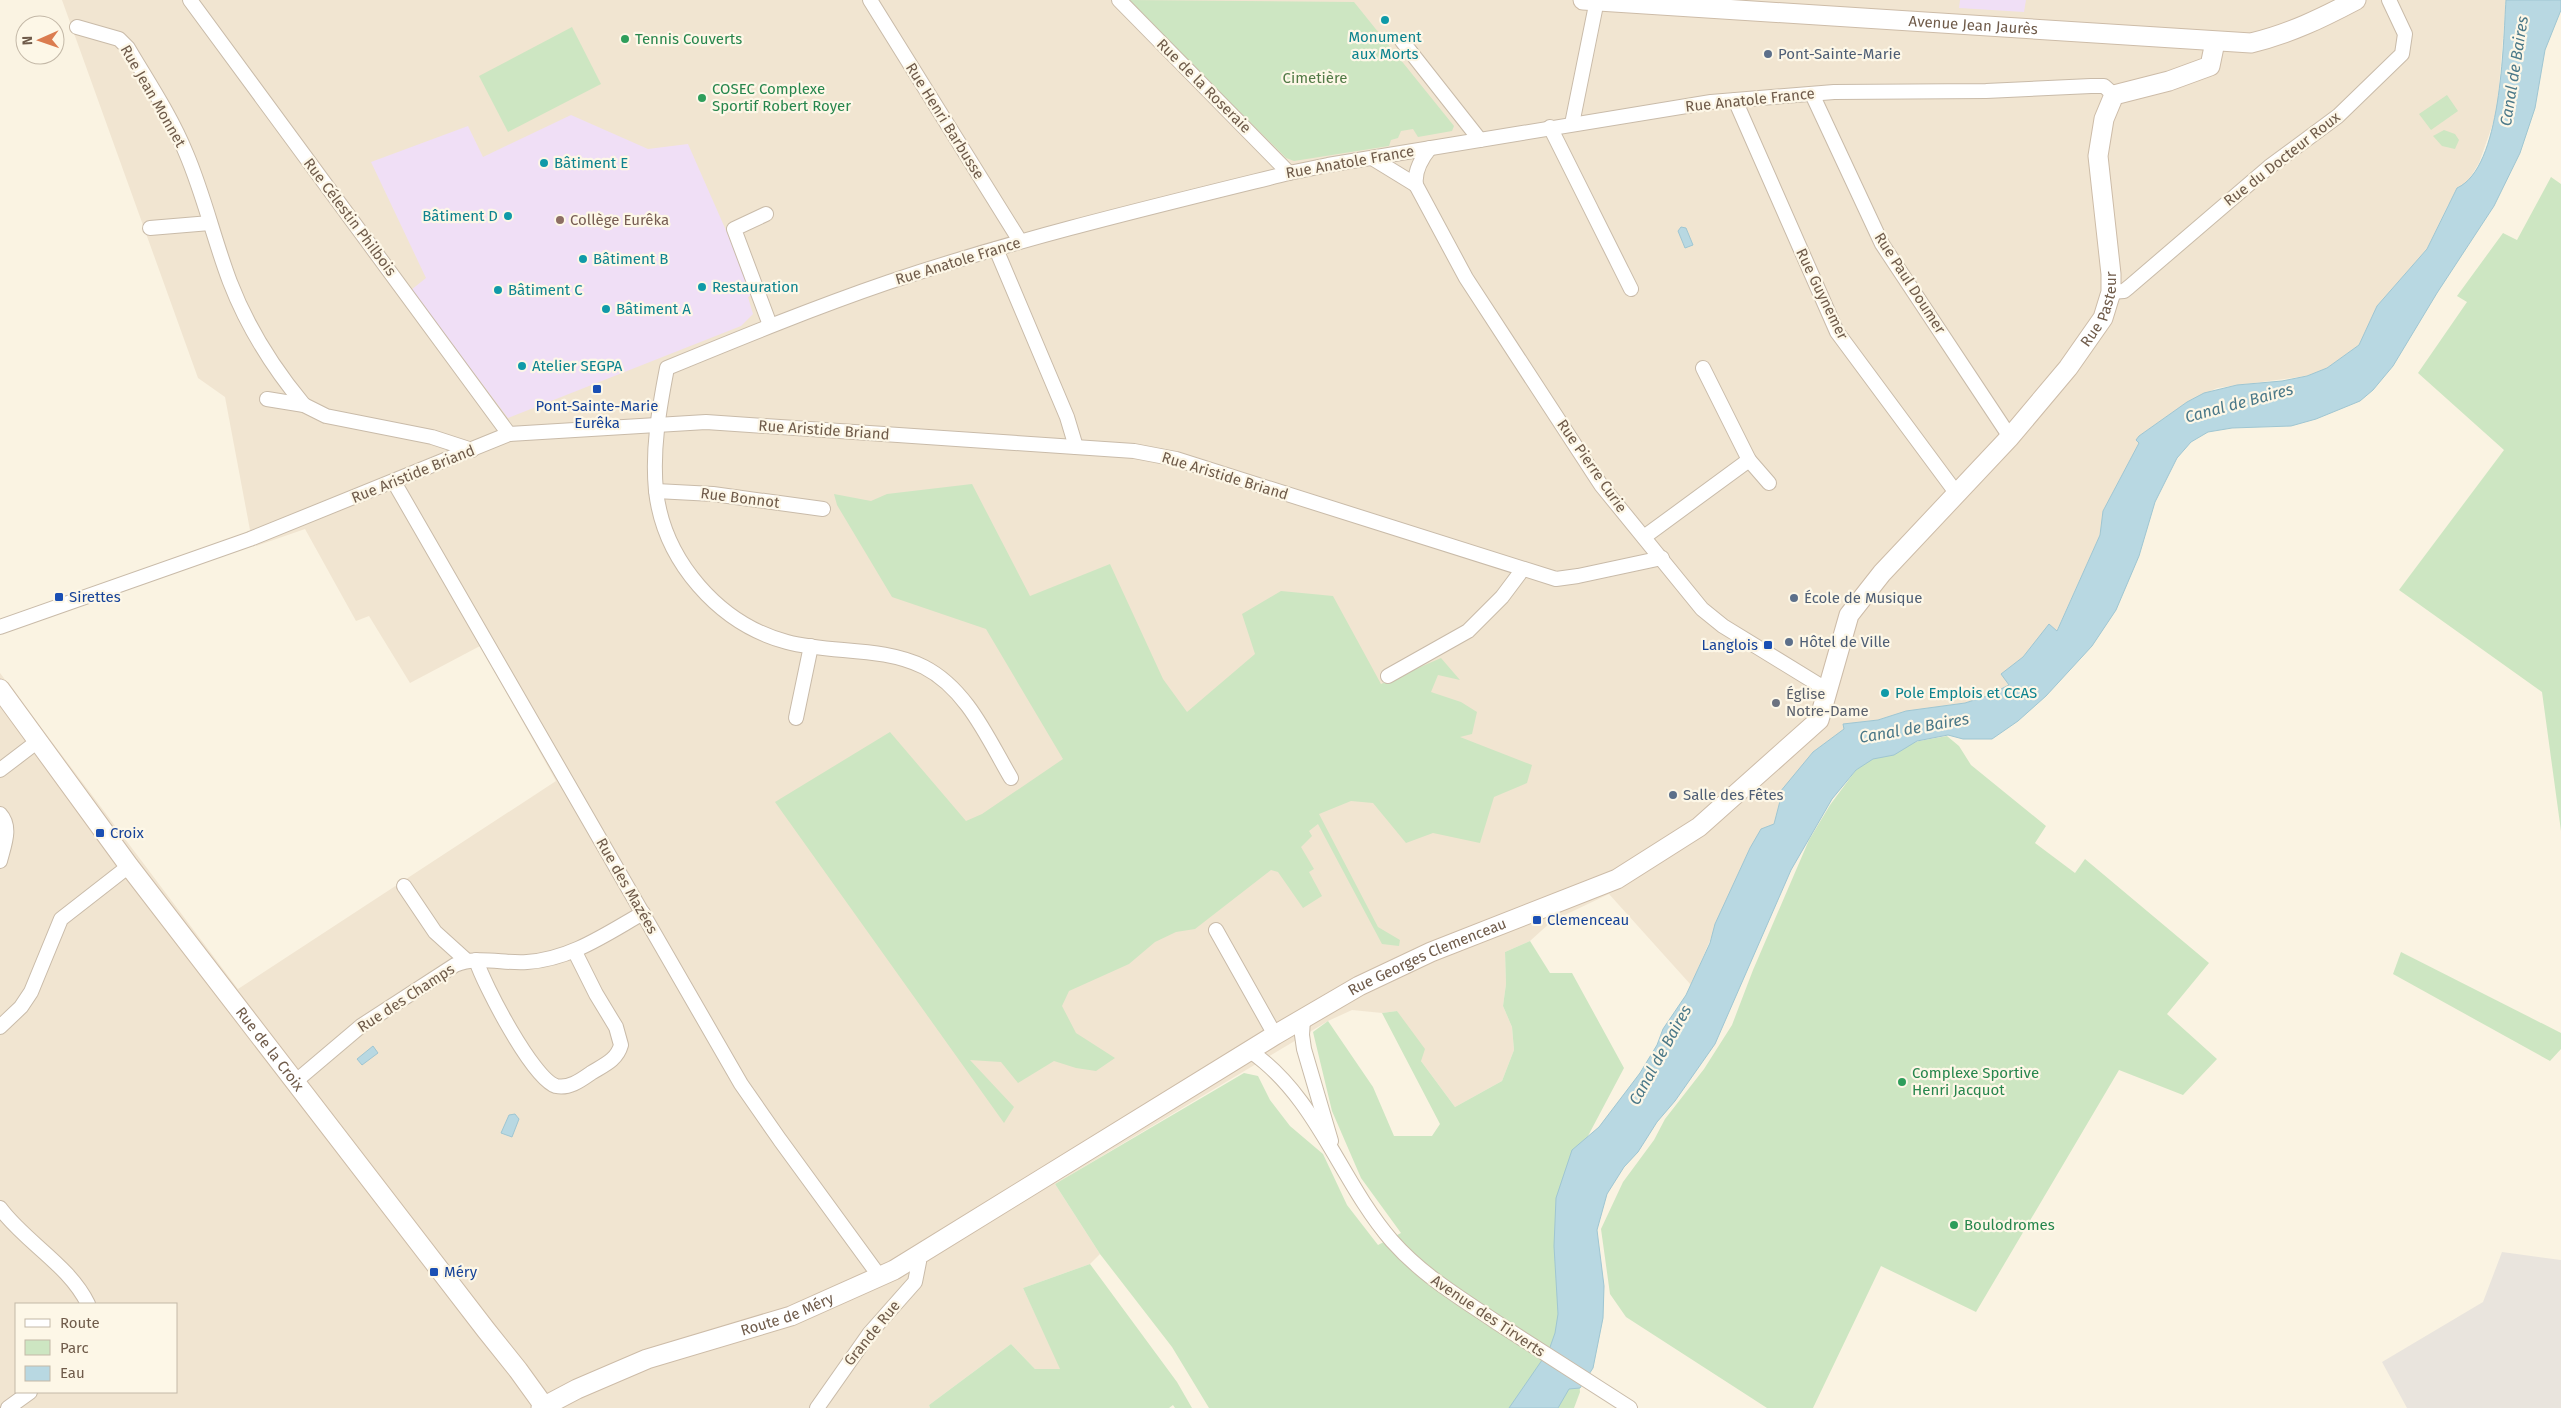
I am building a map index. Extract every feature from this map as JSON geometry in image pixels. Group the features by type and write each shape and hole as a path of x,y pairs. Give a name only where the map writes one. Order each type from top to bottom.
{"main road":[{"name":"Avenue Jean Jaurès","path":"1592,0 2251,43 2280,36 2323,18 2356,0"},
{"path":"2114,95 2159,83 2210,66 2215,42"},
{"name":"Rue Pasteur","path":"1823,713 1850,615 1882,573 2010,437 2068,368 2103,318 2112,292 2098,156 2104,119 2114,95"},
{"name":"Rue de la Croix","path":"0,689 129,866 296,1081 543,1407"},
{"name":"Rue Georges Clemenceau","path":"1020,1193 1275,1035 1359,986 1431,952 1617,879 1699,827 1798,741 1816,724 1823,713"},
{"name":"Route de Méry","path":"543,1407 577,1389 647,1359 791,1316 880,1277 1020,1193"}],"street":[{"name":"Rue Célestin Philbois","path":"190,0 509,434"},
{"name":"Rue Henri Barbusse","path":"870,0 1020,241"},
{"name":"Rue de la Roseraie","path":"1118,0 1289,173"},
{"path":"1572,124 1592,0"},
{"name":"Rue du Docteur Roux","path":"2112,292 2124,291 2262,173 2338,116 2402,54 2405,34 2389,0"},
{"name":"Rue Jean Monnet","path":"77,27 119,39 128,48 176,130 196,178 230,282 246,316 292,390 304,405"},
{"path":"1402,41 1480,140"},
{"name":"Rue Anatole France","path":"656,424 667,368 770,325 890,282 1020,241 1289,173 1572,124 1735,100 1812,94 2104,86 2114,95"},
{"name":"Rue Paul Doumer","path":"1812,94 1882,244 2010,437"},
{"name":"Rue Guynemer","path":"1735,100 1836,332 1956,494"},
{"path":"1550,128 1631,289"},
{"path":"1416,185 1415,176 1418,167 1430,148"},
{"path":"1372,158 1416,185"},
{"name":"Rue Pierre Curie","path":"1416,185 1466,278 1601,485 1702,609 1723,626 1829,691"},
{"path":"766,214 734,229 770,325"},
{"path":"150,228 210,223"},
{"path":"996,249 1068,417 1076,447"},
{"path":"1703,368 1749,460 1769,482"},
{"path":"267,399 304,405 326,416 432,437 472,450"},
{"name":"Rue Aristide Briand","path":"0,627 241,542 394,482 509,434 656,424 706,422 1134,451 1176,459 1556,579 1566,579 1662,558"},
{"path":"656,424 656,491 666,533 692,577 709,598 728,615 748,626 786,642 880,654 904,659 941,678 968,706 1011,778"},
{"path":"432,437 441,447 446,461"},
{"path":"1644,537 1749,460"},
{"name":"Rue des Mazées","path":"394,482 741,1084 880,1277"},
{"name":"Rue Bonnot","path":"656,491 713,494 823,509"},
{"path":"1388,676 1468,632 1502,597 1523,570"},
{"path":"796,718 811,646"},
{"path":"0,770 38,741"},
{"path":"0,814 6,820 7,834 0,861"},
{"path":"0,1027 21,1007 31,992 61,919 129,866"},
{"path":"404,886 435,932 471,960 514,1036 545,1079 558,1086 573,1084 613,1060 621,1045 616,1027 596,994 575,952"},
{"name":"Rue des Champs","path":"296,1081 361,1026 446,970 471,960 528,962 575,952 642,913"},
{"path":"1216,930 1275,1035"},
{"name":"Avenue des Tirverts","path":"1303,1019 1302,1035 1304,1049 1334,1151"},
{"name":"Avenue des Tirverts","path":"1250,1051 1269,1064 1282,1077 1334,1151 1353,1187 1374,1219 1393,1242 1418,1267 1431,1279 1630,1408"},
{"path":"0,1208 13,1226 59,1268 87,1303"},
{"name":"Grande Rue","path":"817,1408 864,1340 915,1282 919,1262 916,1257"},
{"path":"8,1408 29,1393"}],"shaded area":[{"path":"62,0 2506,0 2497,112 2479,163 2467,183 2448,205 2427,249 2377,306 2359,345 2327,368 2307,376 2217,388 2187,402 2139,436 2139,443 2103,511 2100,535 2056,632 2049,625 2023,657 2002,674 2010,685 1987,696 1965,703 1906,711 1878,720 1844,724 1845,729 1813,752 1776,798 1780,801 1780,805 1774,824 1750,848 1691,985 1609,894 1552,921 1530,941 1505,952 1506,984 1503,1006 1512,1027 1514,1050 1502,1081 1455,1107 1421,1061 1397,1011 1382,1013 1352,1010 1328,1021 1055,1184 1100,1254 1090,1264 1023,1288 1061,1369 1035,1369 1011,1344 929,1405 930,1408 0,1408 0,673 238,989 556,781 480,646 410,683 369,616 356,621 305,529 256,546 250,530 225,397 198,378"},
{"path":"1960,0 2026,0 2024,12 1959,8"},
{"name":"Collège Eurêka","path":"571,115 648,149 688,144 754,294 748,297 753,314 741,326 508,418 411,290 426,278 371,162 468,126 483,157"},
{"path":"2502,1252 2561,1260 2561,1408 2407,1408 2382,1362 2483,1302"}],"green space":[{"name":"Cimetière","path":"1127,0 1354,2 1454,126 1452,131 1418,137 1413,129 1401,131 1398,138 1391,140 1389,146 1294,161 1286,158"},
{"path":"572,27 601,84 508,132 479,76"},
{"path":"2447,95 2458,111 2431,130 2419,114"},
{"path":"2444,130 2455,134 2459,140 2455,149 2442,146 2433,136"},
{"path":"2551,177 2561,184 2561,831 2542,692 2399,590 2504,450 2418,373 2467,302 2457,296 2503,233 2517,240"},
{"path":"972,484 1030,596 1110,564 1163,679 1187,712 1255,654 1242,614 1281,591 1333,596 1381,684 1441,658 1460,680 1438,675 1431,692 1461,702 1477,712 1472,734 1460,737 1532,765 1527,783 1494,797 1480,843 1433,833 1406,843 1373,803 1351,801 1319,814 1378,927 1400,940 1399,946 1382,944 1318,824 1309,831 1312,836 1301,847 1314,869 1309,872 1322,896 1303,908 1278,872 1271,870 1195,929 1176,932 1155,942 1129,964 1069,991 1062,1006 1076,1033 1115,1058 1096,1071 1076,1068 1054,1061 1018,1083 1001,1062 970,1060 1014,1107 1004,1123 775,802 890,732 966,821 982,814 1063,759 986,629 892,597 837,505 834,494 871,501 887,494"},
{"name":"Complexe Sportive Henri Jacquot","path":"1947,736 1959,746 1971,765 2046,826 2035,843 2075,873 2085,859 2209,963 2167,1014 2217,1059 2183,1095 2119,1070 1976,1312 1881,1266 1813,1408 1767,1408 1626,1317 1610,1294 1601,1229 1623,1182 1654,1140 1665,1119 1704,1069 1732,1025 1753,970 1809,840 1830,805 1856,770 1877,755 1919,741"},
{"path":"1530,941 1550,973 1572,973 1624,1068 1562,1185 1580,1392 1574,1408 1209,1408 1172,1347 1100,1254 1055,1184 1244,1073 1258,1076 1270,1100 1290,1126 1323,1154 1347,1205 1378,1245 1401,1233 1361,1178 1332,1111 1313,1032 1328,1021 1373,1087 1394,1136 1432,1136 1440,1124 1382,1013 1397,1011 1425,1049 1421,1061 1455,1107 1502,1081 1514,1050 1512,1027 1503,1006 1506,984 1505,952"},
{"path":"2401,952 2561,1033 2561,1049 2550,1061 2393,974"},
{"path":"1090,1264 1177,1382 1192,1408 1175,1408 1173,1405 1169,1408 930,1408 929,1405 1011,1344 1035,1369 1060,1369 1023,1288"}],"water":[{"name":"Canal de Baires","path":"2506,0 2561,0 2561,10 2545,50 2535,108 2520,153 2494,206 2437,293 2393,366 2373,390 2360,401 2316,419 2291,426 2232,428 2208,432 2191,442 2177,458 2155,502 2139,556 2116,610 2092,646 2046,696 2018,721 1992,739 1963,739 1948,735 1917,741 1894,755 1873,759 1856,770 1832,799 1791,870 1715,1044 1675,1101 1657,1122 1638,1152 1624,1167 1607,1194 1597,1230 1604,1286 1603,1318 1593,1368 1580,1388 1569,1389 1558,1408 1509,1408 1549,1350 1555,1333 1558,1314 1554,1246 1556,1198 1572,1150 1599,1127 1640,1073 1657,1045 1663,1029 1686,995 1710,943 1715,924 1750,848 1761,829 1774,824 1780,801 1775,798 1813,752 1844,729 1843,724 1878,720 1906,711 1965,703 1987,696 2009,685 2001,674 2023,657 2049,624 2057,631 2100,535 2103,511 2139,443 2136,440 2139,436 2187,402 2204,393 2237,385 2282,381 2307,376 2327,368 2359,345 2377,306 2427,249 2457,188 2472,176 2483,156 2497,103"},
{"path":"1681,227 1686,228 1693,245 1685,248 1678,231"},
{"path":"373,1046 378,1053 362,1065 357,1059"},
{"path":"515,1114 519,1119 512,1137 501,1133 509,1115"}],"place":[{"name":"Monument aux Morts","path":"1385,20"},
{"name":"Tennis Couverts","path":"625,39"},
{"name":"Pont-Sainte-Marie","path":"1768,54"},
{"name":"COSEC Complexe Sportif Robert Royer","path":"702,98"},
{"name":"Bâtiment E","path":"544,163"},
{"name":"Bâtiment D","path":"508,216"},
{"name":"Collège Eurêka","path":"560,220"},
{"name":"Bâtiment B","path":"583,259"},
{"name":"Restauration","path":"702,287"},
{"name":"Bâtiment C","path":"498,290"},
{"name":"Bâtiment A","path":"606,309"},
{"name":"Atelier SEGPA","path":"522,366"},
{"name":"Pont-Sainte-Marie Eurêka","path":"597,389"},
{"name":"Sirettes","path":"59,597"},
{"name":"École de Musique","path":"1794,598"},
{"name":"Hôtel de Ville","path":"1789,642"},
{"name":"Langlois","path":"1768,645"},
{"name":"Pole Emplois et CCAS","path":"1885,693"},
{"name":"Église Notre-Dame","path":"1776,703"},
{"name":"Salle des Fêtes","path":"1673,795"},
{"name":"Croix","path":"100,833"},
{"name":"Clemenceau","path":"1537,920"},
{"name":"Complexe Sportive Henri Jacquot","path":"1902,1082"},
{"name":"Boulodromes","path":"1954,1225"},
{"name":"Méry","path":"434,1272"}]}
